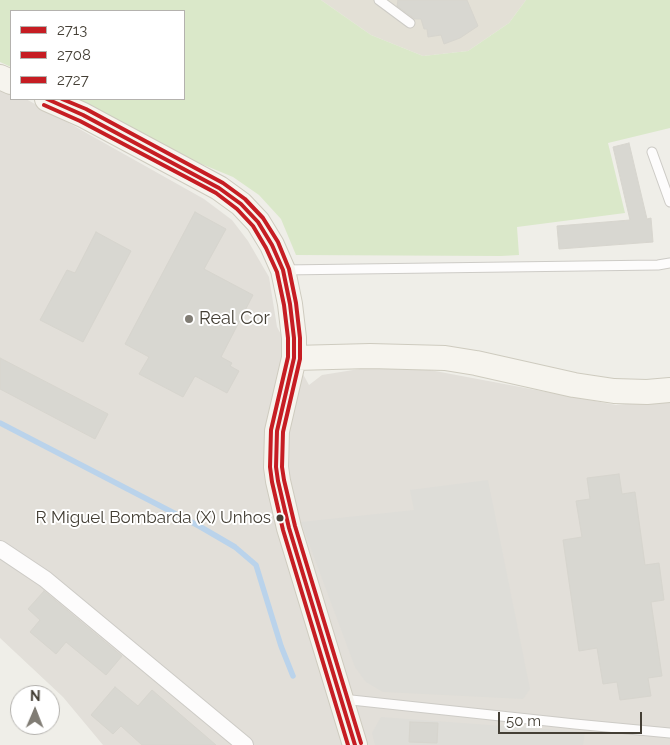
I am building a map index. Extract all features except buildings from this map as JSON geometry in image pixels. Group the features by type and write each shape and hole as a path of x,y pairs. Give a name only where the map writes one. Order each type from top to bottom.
{"main road":[{"path":"49,100 83,115 219,188 241,204 258,222 272,245 283,270 294,338 294,358 277,431 276,467 289,528 354,745"},
{"path":"294,358 378,356 444,358 476,363 574,385 614,391 647,392 670,390"}],"street":[{"path":"0,549 45,579 245,745"}],"lane":[{"path":"379,0 410,23"},
{"path":"652,152 670,202"},
{"path":"283,270 658,265 670,262"},
{"path":"341,699 670,733"}],"shaded area":[{"path":"321,0 526,0 509,23 468,51 423,56 371,35"},
{"path":"0,84 10,89 10,100 28,100 204,199 232,220 248,241 269,277 277,327 309,385 322,375 372,367 419,368 616,405 670,399 670,745 103,745 60,694 60,685 50,685 0,638"},
{"path":"488,480 530,689 523,699 383,692 366,682 355,667 301,522 414,510 410,490"},
{"path":"381,717 585,732 583,745 375,745 372,733"}],"green space":[{"path":"0,0 321,0 371,35 423,56 468,51 509,23 526,0 670,0 670,128 608,143 625,213 517,227 519,255 296,255 281,219 259,195 233,177 175,153 80,100 185,100 185,10 10,10 10,67 0,62"}],"waterway":[{"path":"0,423 199,526 235,547 256,565 281,646 293,676"}],"transit line":[{"name":"2713","path":"49,100 83,115 219,188 241,204 258,222 272,245 283,270 294,338 294,358 277,431 276,467 278,481 289,528 355,745"},
{"name":"2727","path":"64,100 86,109 223,183 245,199 263,218 278,242 289,269 296,303 300,338 300,359 283,432 282,467 284,480 295,526 361,743"},
{"name":"2708","path":"44,105 80,121 216,193 237,209 253,226 266,248 277,272 288,338 288,357 271,430 270,467 272,482 283,530 348,745"}],"place":[{"name":"Real Cor","path":"189,319"},
{"name":"R Miguel Bombarda (X) Unhos","path":"280,518"}]}
